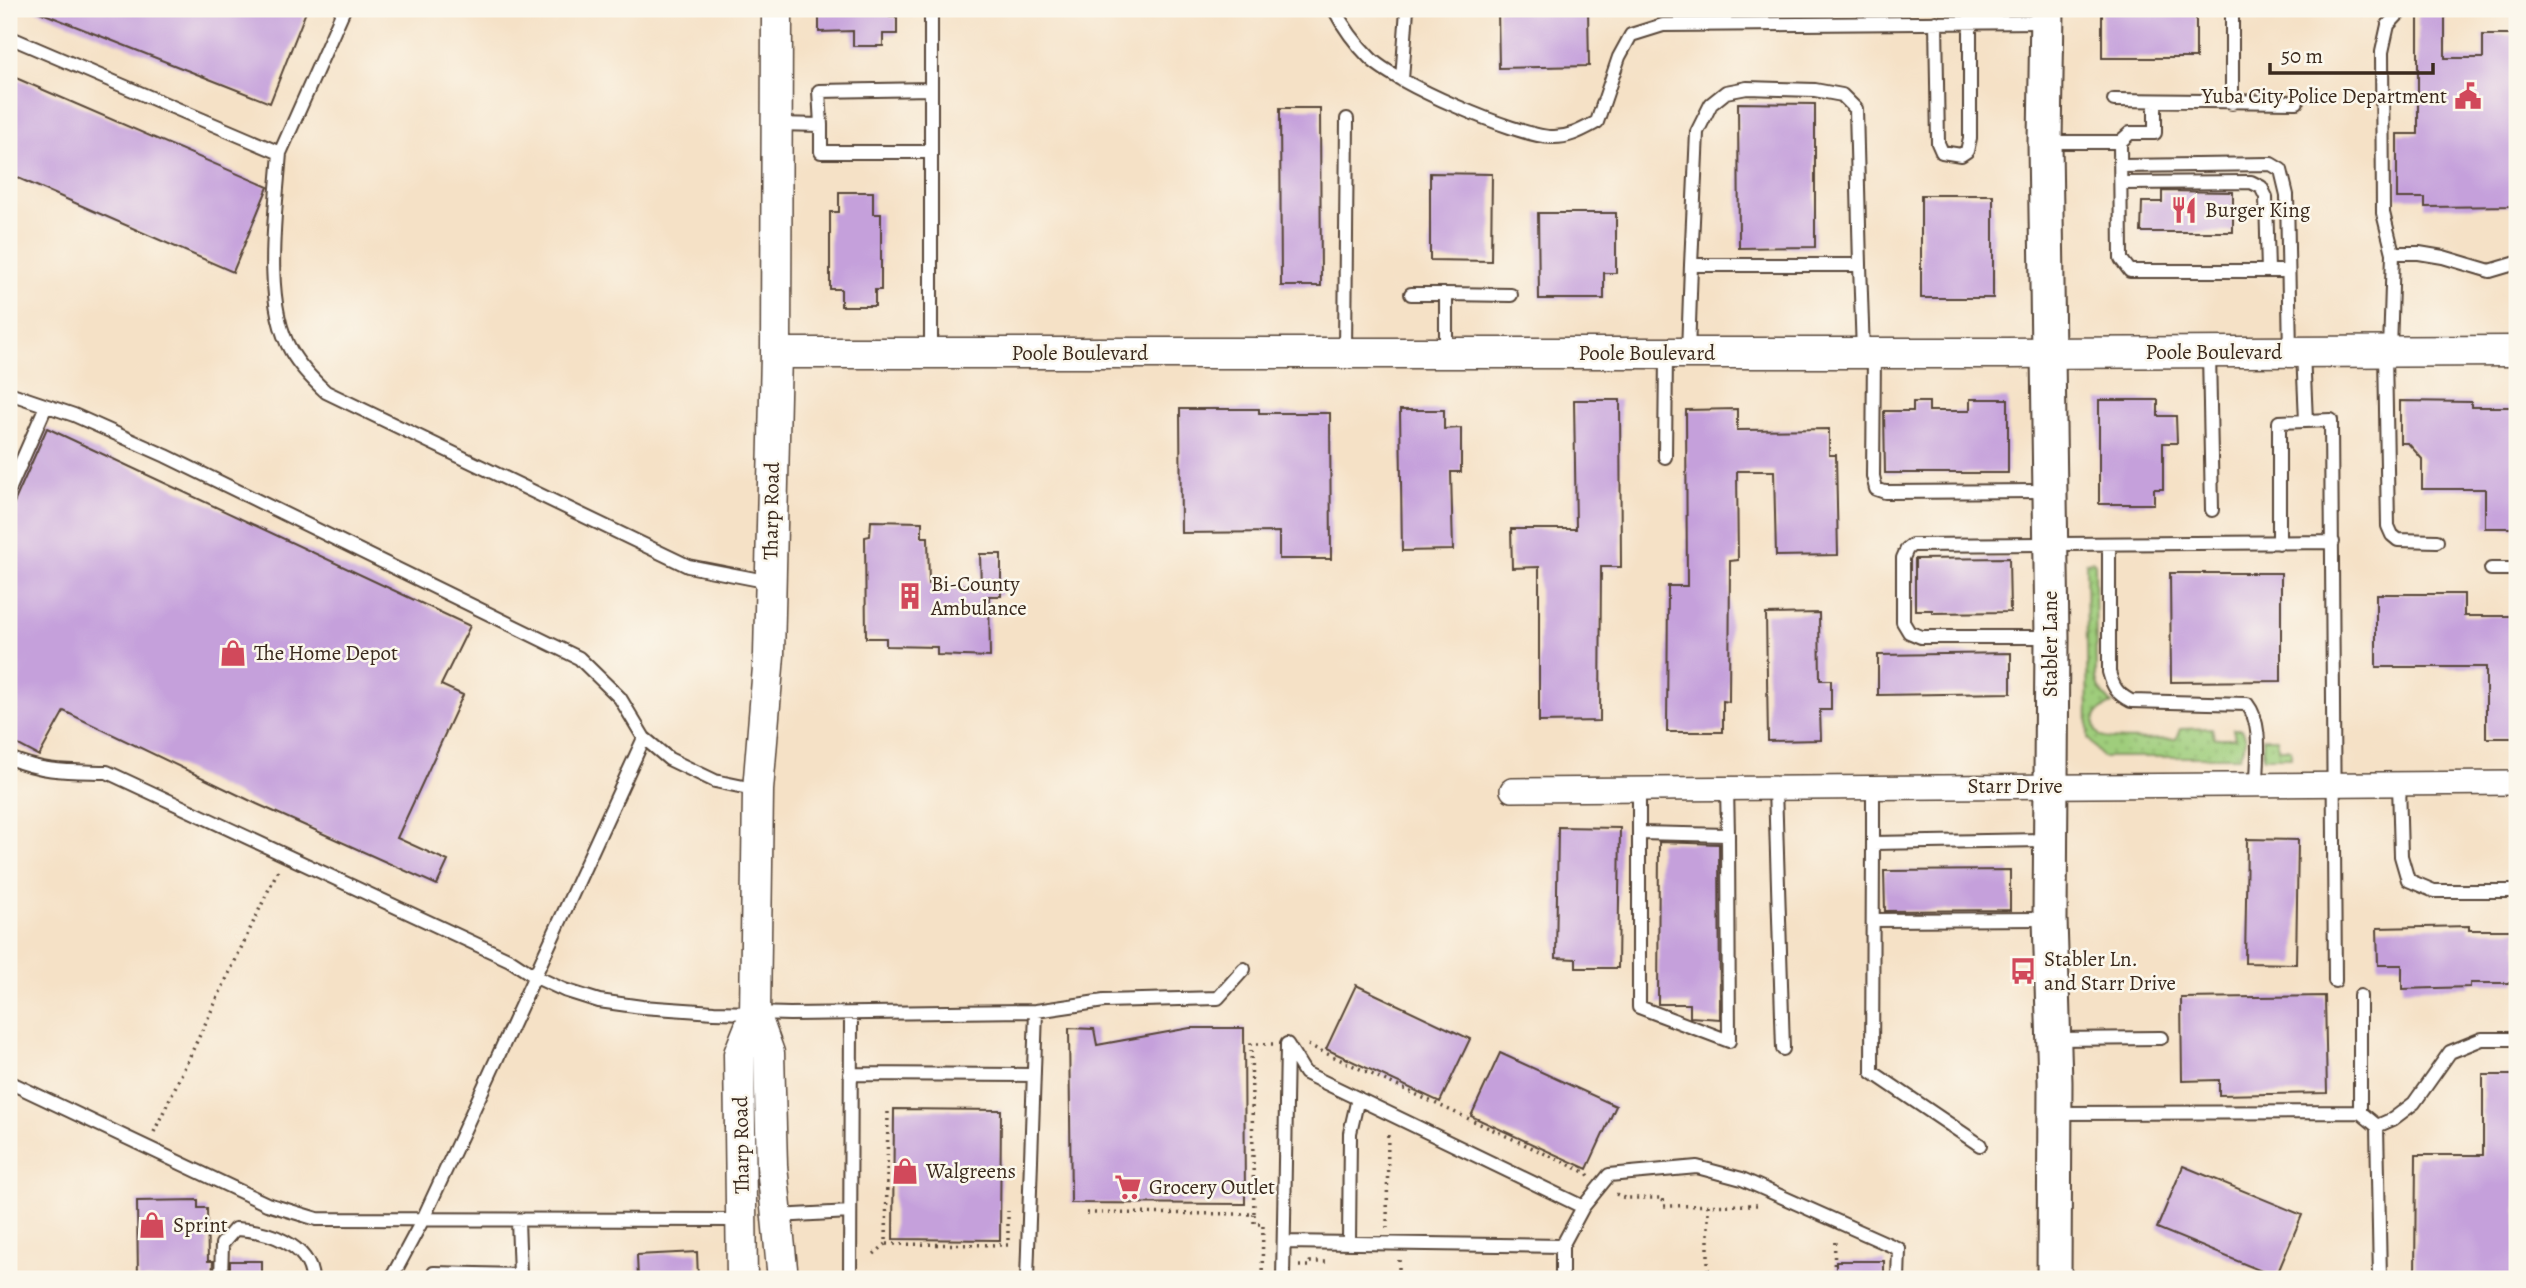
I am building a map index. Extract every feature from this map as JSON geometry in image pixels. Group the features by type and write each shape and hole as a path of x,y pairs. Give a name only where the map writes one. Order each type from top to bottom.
{"main road":[{"name":"Stabler Lane","path":"2047,15 2045,142 2052,638 2050,919 2055,1113 2054,1279"}],"street":[{"name":"Tharp Road","path":"777,9 776,353 769,655 758,790 755,1014 769,1053 772,1167 783,1279"},
{"name":"Poole Boulevard","path":"776,353 2517,351"},
{"name":"Starr Drive","path":"1512,790 2517,783"},
{"name":"Tharp Road","path":"742,1279 739,1054 755,1014"}],"lane":[{"path":"344,9 280,153 274,253 275,291 280,322 289,348 303,369 326,392 688,566 770,582"},
{"path":"931,9 931,353"},
{"path":"1335,9 1341,23 1370,59 1402,80 1457,107 1550,137 1575,134 1597,122 1619,57 1631,35 1663,25 1970,23 2047,15"},
{"path":"1402,80 1406,9"},
{"path":"1937,23 1938,143 1942,152 1961,155 1967,151 1970,138 1970,9"},
{"path":"2232,9 2232,103"},
{"path":"2409,9 2402,10 2388,25 2382,52 2383,213 2393,253 2387,351 2388,526 2398,540 2437,541"},
{"path":"9,37 280,153"},
{"path":"1665,457 1691,265 1697,132 1711,104 1726,92 1747,88 1815,90 1842,95 1856,109 1860,265 1869,353 1872,476 1876,488 1885,492 2049,491"},
{"path":"931,89 819,91 821,152 931,152"},
{"path":"2114,100 2297,102"},
{"path":"2045,142 2120,142 2130,133 2155,133 2155,101"},
{"path":"1345,353 1347,119"},
{"path":"776,124 821,125"},
{"path":"2120,142 2121,259 2130,271 2288,271"},
{"path":"2121,166 2271,164 2281,170 2287,194 2288,271 2305,421"},
{"path":"2121,183 2251,181 2261,187 2266,197 2268,271"},
{"path":"2393,253 2419,253 2442,257 2490,271 2517,263"},
{"path":"1691,265 1860,265"},
{"path":"1411,294 1511,295"},
{"path":"1446,294 1446,353"},
{"path":"2209,352 2212,510"},
{"path":"9,393 74,415 166,456 579,658 620,698 644,737 669,759 715,781 758,790"},
{"path":"9,490 46,406"},
{"path":"2279,543 2279,422 2331,420 2335,981"},
{"path":"2052,638 1921,637 1909,632 1903,622 1903,558 1907,549 1912,545 2333,542"},
{"path":"2109,544 2109,672 2112,685 2119,695 2131,701 2247,704 2252,710 2256,727 2257,785"},
{"path":"2491,569 2517,569"},
{"path":"390,1279 422,1221 644,737"},
{"path":"9,758 32,767 59,772 107,772 510,960 536,977 564,990 599,1001 642,1007 755,1014 1036,1011 1104,1001 1218,998 1244,969"},
{"path":"2399,784 2400,856 2408,880 2434,891 2517,891"},
{"path":"1873,787 1872,1072 1980,1145"},
{"path":"1639,789 1639,1007 1729,1041 1727,788"},
{"path":"1775,788 1783,1049"},
{"path":"1639,832 1728,835"},
{"path":"1873,843 2052,840"},
{"path":"1872,920 2050,919"},
{"path":"2360,996 2360,1112"},
{"path":"1027,1279 1036,1011"},
{"path":"850,1279 851,1014"},
{"path":"2054,1039 2161,1038"},
{"path":"2377,1126 2393,1119 2414,1104 2449,1052 2482,1039 2517,1039"},
{"path":"1287,1044 1305,1073 1583,1207"},
{"path":"1283,1279 1287,1044"},
{"path":"850,1074 1034,1075"},
{"path":"9,1082 267,1203 317,1219 742,1220"},
{"path":"1349,1242 1350,1133 1358,1098"},
{"path":"2055,1113 2360,1112 2377,1126 2379,1279"},
{"path":"1562,1279 1562,1246 1583,1207 1609,1175 1697,1167 1742,1179 1899,1248 1898,1279"},
{"path":"776,1216 850,1212"},
{"path":"432,1279 434,1273 520,1275 518,1220"},
{"path":"221,1279 222,1244 235,1229 257,1229 300,1250 311,1265 312,1279"},
{"path":"1284,1242 1562,1246"}],"path":[{"path":"147,1147 285,855"},
{"path":"1262,1279 1263,1224 1254,1224 1251,1044 1312,1045 1587,1173 1592,1181 1625,1199 1663,1199 1664,1206 1765,1205"},
{"path":"1399,1279 1399,1261 1395,1255 1399,1228 1387,1228 1388,1132 1407,1089"},
{"path":"886,1244 888,1112"},
{"path":"1707,1205 1708,1279"},
{"path":"874,1254 886,1244 1008,1245 1008,1211"},
{"path":"1087,1213 1254,1214"},
{"path":"1825,1232 1835,1237 1834,1279"}],"green space":[{"path":"2093,561 2096,679 2099,689 2112,704 2096,716 2094,723 2097,733 2107,739 2176,739 2180,729 2212,728 2214,738 2235,738 2233,729 2242,729 2246,739 2239,757 2102,757 2088,738 2086,562"},
{"path":"2263,738 2277,738 2278,749 2291,749 2291,757 2263,757"}],"building":[{"path":"32,9 307,9 270,103"},
{"path":"819,9 890,9 890,17 897,17 897,34 883,34 883,46 853,46 853,31 819,32"},
{"path":"1498,9 1588,9 1589,66 1499,68"},
{"path":"2102,9 2196,9 2196,58 2102,58"},
{"name":"Yuba City Police Department","path":"2418,11 2445,11 2445,58 2483,58 2483,35 2517,35 2517,206 2425,207 2425,198 2397,198 2397,134 2418,134"},
{"path":"9,75 268,187 233,272 9,174"},
{"path":"1738,103 1815,104 1815,247 1739,248"},
{"path":"1280,108 1320,108 1321,286 1281,286"},
{"path":"1430,173 1492,174 1491,261 1430,260"},
{"path":"2162,191 2233,192 2233,232 2141,232 2142,202 2162,202"},
{"path":"839,192 873,192 873,214 881,214 881,290 875,290 875,306 841,306 841,289 830,289 830,212 839,212"},
{"path":"1921,195 1993,195 1993,298 1921,298"},
{"path":"1538,213 1616,213 1616,273 1604,273 1604,299 1539,299"},
{"path":"1970,399 2008,399 2008,473 1885,473 1884,411 1913,411 1913,402 1929,402 1929,411 1970,411"},
{"path":"1574,400 1620,400 1621,567 1601,567 1600,721 1539,722 1539,567 1512,568 1511,529 1576,529"},
{"path":"2099,400 2158,400 2158,416 2176,416 2177,443 2163,443 2163,489 2154,489 2154,504 2099,504"},
{"path":"2400,401 2471,402 2471,407 2517,407 2517,528 2485,528 2485,489 2422,489 2422,459 2408,443 2400,443"},
{"path":"1180,409 1259,409 1259,413 1330,413 1331,559 1279,559 1279,532 1181,533"},
{"path":"1737,409 1737,430 1829,429 1829,455 1836,455 1838,555 1776,556 1774,471 1737,471 1738,560 1730,561 1729,702 1723,701 1723,732 1667,732 1668,586 1687,586 1686,410"},
{"path":"1400,410 1444,410 1444,429 1461,428 1461,472 1451,472 1453,550 1402,551"},
{"name":"The Home Depot","path":"47,428 470,626 441,685 463,695 397,838 448,861 437,885 257,804 64,711 39,756 9,740 9,514"},
{"name":"Bi-County Ambulance","path":"871,521 922,522 922,537 928,537 929,584 981,586 980,554 1001,554 1001,596 989,596 990,657 937,655 937,647 886,646 886,638 866,638 865,537 870,536"},
{"path":"2009,558 2010,612 1932,613 1932,610 1915,610 1915,559"},
{"path":"2170,573 2281,573 2281,681 2171,682"},
{"path":"2376,594 2464,594 2464,616 2517,616 2517,738 2486,738 2486,667 2376,667"},
{"path":"1819,613 1820,680 1831,680 1831,710 1820,710 1821,740 1768,741 1766,614"},
{"path":"2011,653 2011,693 1878,695 1878,655"},
{"path":"1558,827 1620,828 1618,968 1576,968 1576,959 1556,958"},
{"path":"2247,839 2298,840 2296,964 2245,963"},
{"path":"1659,842 1719,844 1720,1019 1690,1017 1690,1004 1658,1004"},
{"path":"2010,870 2010,910 1885,911 1884,871"},
{"path":"2469,926 2469,930 2517,930 2517,983 2470,983 2470,987 2402,989 2402,965 2378,965 2377,928"},
{"path":"1356,985 1470,1039 1440,1102 1326,1049"},
{"path":"2325,996 2327,1093 2219,1095 2219,1080 2182,1081 2181,998"},
{"path":"1069,1028 1094,1029 1097,1045 1190,1028 1244,1028 1245,1204 1071,1203"},
{"path":"1500,1053 1616,1106 1587,1169 1471,1116"},
{"path":"2483,1075 2517,1075 2517,1279 2415,1279 2416,1155 2483,1155"},
{"path":"894,1109 1001,1110 1000,1240 893,1239"},
{"path":"2183,1166 2302,1215 2276,1277 2157,1228"},
{"path":"198,1200 198,1208 207,1208 208,1261 213,1261 212,1279 138,1279 137,1201"},
{"path":"697,1252 698,1279 638,1279 637,1255"},
{"path":"230,1261 262,1261 262,1279 230,1279"},
{"path":"1836,1261 1884,1261 1884,1279 1836,1279"}],"place":[{"name":"Yuba City Police Department","path":"2468,96"},
{"name":"Burger King","path":"2184,210"},
{"name":"Bi-County Ambulance","path":"910,596"},
{"name":"The Home Depot","path":"233,653"},
{"name":"Stabler Ln. and Starr Drive","path":"2023,971"},
{"name":"Walgreens","path":"905,1171"},
{"name":"Grocery Outlet","path":"1128,1187"},
{"name":"Sprint","path":"152,1225"}]}
